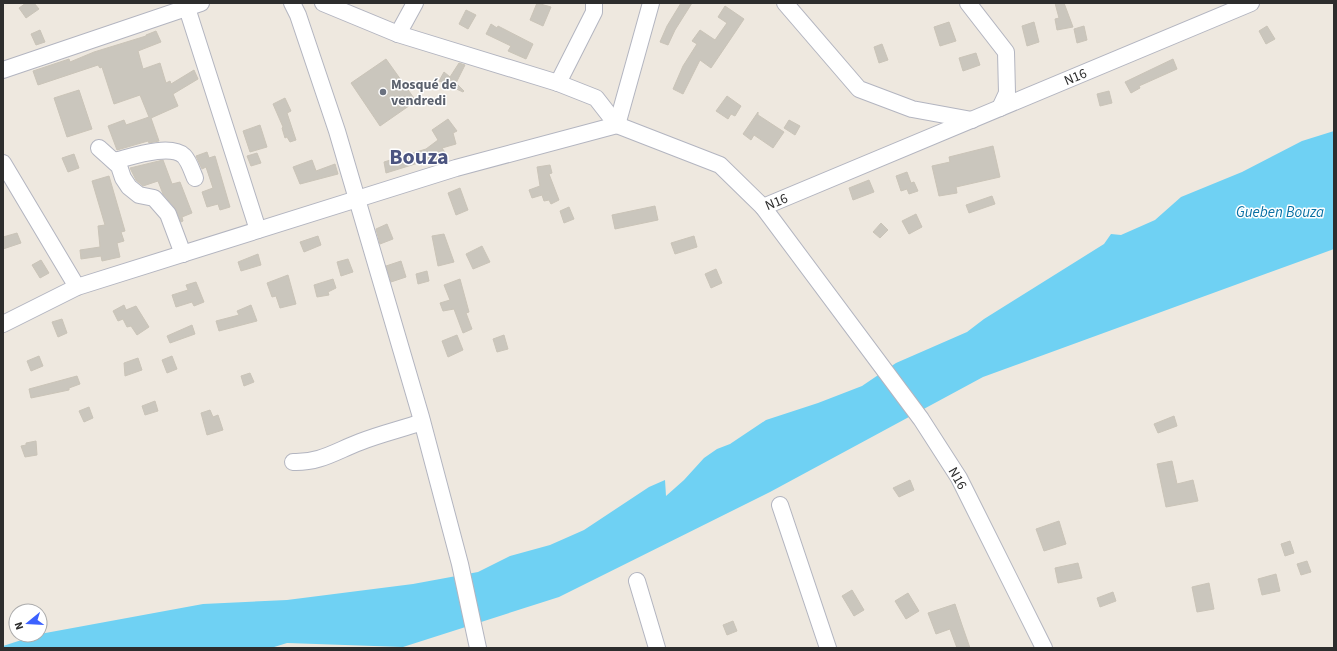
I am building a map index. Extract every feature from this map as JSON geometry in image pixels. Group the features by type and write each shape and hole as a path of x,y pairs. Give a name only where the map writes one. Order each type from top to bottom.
{"street":[{"path":"292,3 298,15 338,131 358,199 422,422 460,564 478,648"},
{"path":"323,3 398,34 558,83 596,98 617,125 720,165 763,207"},
{"path":"398,34 415,3"},
{"path":"558,83 594,12 594,3"},
{"path":"617,125 651,3"},
{"path":"785,3 859,89 912,109 972,120"},
{"path":"968,3 1006,52 1007,93 1000,108"},
{"name":"N16","path":"1044,648 960,478 921,419 763,207 1251,3"},
{"path":"3,70 194,5 258,230"},
{"path":"3,324 77,287 456,168 617,125"},
{"path":"99,148 119,166 123,178 129,187 139,195 154,198 168,214 183,254"},
{"path":"114,161 161,151 176,150 185,156 195,178"},
{"path":"3,163 77,287"},
{"path":"293,462 308,462 318,459 360,441 422,422"},
{"path":"780,505 828,648"},
{"path":"637,581 657,648"}],"water":[{"name":"Gueben Bouza","path":"1334,131 1334,249 983,377 770,492 559,597 403,647 287,643 271,648 3,648 3,646 12,643 48,643 48,633 203,604 287,600 413,584 478,572 510,556 550,545 584,530 649,487 665,480 666,496 684,480 704,458 717,449 730,444 766,420 818,403 862,386 896,363 967,332 984,319 1104,244 1111,234 1121,235 1155,220 1181,197 1242,172 1302,141"}],"building":[{"path":"26,3 34,3 39,9 26,18 19,8"},
{"path":"537,3 551,7 543,26 530,20"},
{"path":"681,3 692,3 675,30 668,45 660,42 667,26"},
{"path":"1055,3 1064,3 1073,27 1057,30 1055,19 1059,18"},
{"path":"725,6 744,19 711,68 700,60 683,94 673,89 683,66 697,44 692,41 700,30 715,40 727,23 718,17"},
{"path":"466,10 476,15 468,29 459,24"},
{"path":"949,22 956,41 940,46 934,27"},
{"path":"1034,22 1039,42 1027,46 1022,26"},
{"path":"491,24 497,28 498,26 533,44 526,59 508,51 511,46 486,34"},
{"path":"1084,26 1087,40 1077,43 1074,29"},
{"path":"1267,26 1275,39 1266,44 1259,31"},
{"path":"40,30 45,42 36,45 31,34"},
{"path":"156,31 161,42 138,51 143,69 160,63 166,83 170,81 171,84 194,70 198,79 173,94 178,106 151,118 159,141 149,143 148,141 117,150 108,126 124,120 126,125 149,117 140,95 114,104 102,67 100,68 98,65 38,85 33,71 69,59 70,62 94,52 146,36"},
{"path":"882,44 888,60 879,63 874,47"},
{"path":"976,53 980,65 963,71 959,58"},
{"name":"Mosqué de vendredi","path":"386,59 416,101 380,126 351,83"},
{"path":"1173,59 1177,69 1139,86 1140,88 1131,93 1125,82"},
{"path":"459,63 465,65 456,83 464,91 463,92 439,81 444,72 450,77"},
{"path":"79,90 92,129 67,137 54,98"},
{"path":"1109,91 1112,103 1100,106 1097,94"},
{"path":"727,96 741,106 735,116 731,114 728,119 716,111"},
{"path":"285,98 291,111 287,113 296,140 290,142 287,137 285,138 283,127 273,104"},
{"path":"758,112 758,115 784,132 773,148 754,135 751,140 743,134"},
{"path":"448,119 457,131 453,133 456,144 442,148 446,154 433,162 431,159 386,173 384,162 426,149 438,140 432,130"},
{"path":"789,120 800,126 795,135 784,128"},
{"path":"260,125 267,147 250,152 243,131"},
{"path":"993,146 1000,177 956,187 957,193 939,196 932,166 950,162 949,157"},
{"path":"207,152 209,158 215,156 230,207 220,210 218,204 207,207 202,192 213,188 206,167 202,169 196,156"},
{"path":"257,153 261,163 251,166 247,156"},
{"path":"74,154 79,168 68,172 62,158"},
{"path":"163,160 172,184 180,182 192,213 182,217 183,221 181,222 175,208 163,194 158,181 143,186 136,180 130,168"},
{"path":"312,160 316,171 335,164 338,174 300,184 293,167"},
{"path":"550,165 552,173 549,174 559,200 551,204 549,200 544,201 542,195 532,198 529,190 540,186 537,167"},
{"path":"907,172 911,183 914,182 918,191 909,194 907,189 901,191 896,176"},
{"path":"109,176 125,231 121,232 124,241 117,243 120,257 102,261 101,256 81,259 80,250 100,247 98,226 105,225 92,181"},
{"path":"869,180 874,192 853,200 849,188"},
{"path":"460,188 468,210 456,215 448,193"},
{"path":"992,196 995,204 969,213 966,205"},
{"path":"655,206 658,220 615,229 612,215"},
{"path":"569,207 574,219 564,223 560,211"},
{"path":"916,214 922,227 909,234 902,221"},
{"path":"881,223 888,230 880,238 873,232"},
{"path":"387,224 393,239 380,244 376,229"},
{"path":"17,233 21,243 3,249 3,237"},
{"path":"444,234 454,262 438,266 432,236"},
{"path":"318,236 321,245 304,252 300,242"},
{"path":"694,236 697,247 675,254 671,243"},
{"path":"482,246 490,262 473,269 466,254"},
{"path":"258,254 261,265 241,271 238,262"},
{"path":"348,259 353,272 341,276 337,262"},
{"path":"41,260 49,273 40,278 32,265"},
{"path":"401,261 406,277 391,282 386,266"},
{"path":"716,269 722,283 711,288 705,274"},
{"path":"427,271 429,281 418,284 416,274"},
{"path":"288,275 296,304 280,308 276,296 272,297 267,283"},
{"path":"333,279 336,288 328,292 329,295 317,297 314,285"},
{"path":"460,279 469,312 466,313 472,329 463,333 454,309 443,311 440,303 450,300 444,285"},
{"path":"196,282 204,302 194,306 192,302 176,307 172,295 188,290 186,285"},
{"path":"124,305 126,310 136,306 149,327 137,335 131,326 127,327 123,319 118,321 113,311"},
{"path":"251,305 257,321 219,331 216,321 239,315 237,311"},
{"path":"62,319 67,333 58,337 52,322"},
{"path":"192,325 195,334 170,343 167,336"},
{"path":"457,335 463,350 448,357 442,341"},
{"path":"504,335 508,349 497,352 493,339"},
{"path":"39,356 43,366 31,371 27,361"},
{"path":"172,356 177,369 167,373 162,360"},
{"path":"138,358 142,370 125,376 124,363"},
{"path":"250,373 254,382 244,386 241,376"},
{"path":"77,376 80,384 69,388 69,390 31,398 29,389"},
{"path":"155,401 158,411 145,415 142,406"},
{"path":"89,407 93,418 84,422 79,411"},
{"path":"210,410 213,417 218,415 223,430 207,435 201,413"},
{"path":"1174,416 1177,426 1158,433 1154,424"},
{"path":"36,441 37,455 25,457 21,446 26,445 26,443"},
{"path":"1172,461 1177,484 1193,480 1198,501 1166,507 1157,464"},
{"path":"910,480 914,490 899,497 893,488"},
{"path":"1059,521 1066,544 1044,551 1036,529"},
{"path":"1290,541 1294,553 1285,556 1281,544"},
{"path":"1307,561 1311,572 1301,575 1297,564"},
{"path":"1078,563 1082,578 1058,583 1055,568"},
{"path":"1276,574 1280,591 1262,595 1258,579"},
{"path":"1209,583 1214,609 1197,612 1192,587"},
{"path":"852,590 864,610 854,616 842,596"},
{"path":"1113,592 1116,601 1100,607 1097,598"},
{"path":"908,593 919,611 906,619 895,601"},
{"path":"955,604 970,648 957,648 950,629 936,634 928,613"},
{"path":"733,621 737,631 727,635 723,625"}],"place":[{"name":"Mosqué de vendredi","path":"383,92"}],"district":[{"name":"Bouza","path":"419,156"}]}
